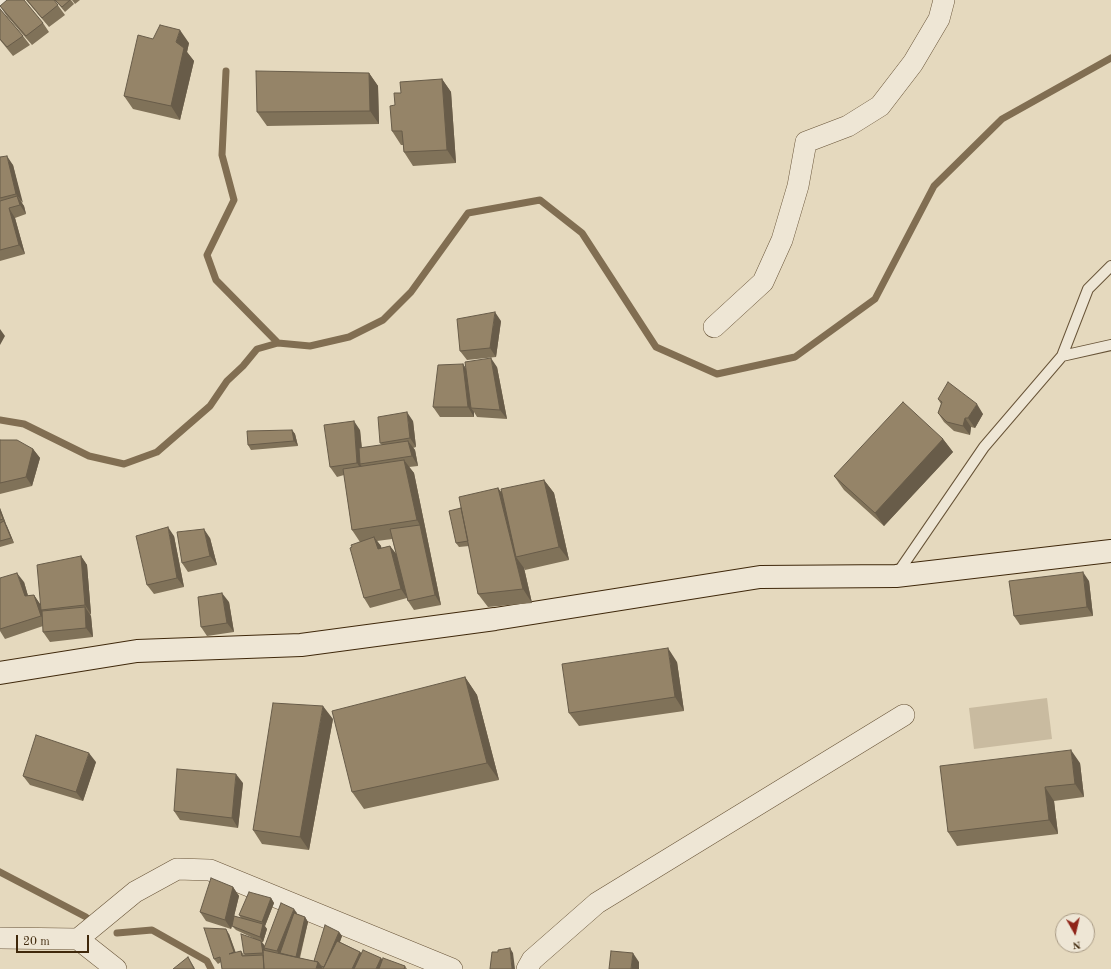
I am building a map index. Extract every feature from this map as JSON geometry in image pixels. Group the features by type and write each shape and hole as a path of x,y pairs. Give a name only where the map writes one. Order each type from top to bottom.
{"street":[{"path":"0,10 13,0"},
{"path":"714,327 762,282 784,233 798,186 806,142 848,126 880,106 913,63 939,19 944,0"},
{"path":"0,673 137,651 301,645 495,619 760,577 896,576 1111,552"},
{"path":"527,969 532,960 597,903 904,715"},
{"path":"78,940 136,892 176,869 210,870 452,969"},
{"path":"0,938 78,940 116,969"}],"lane":[{"path":"896,576 984,447 1062,356 1088,289 1111,266"},
{"path":"1062,356 1111,345"}],"shaded area":[{"path":"1047,698 1052,739 974,749 969,708"}],"building":[{"path":"7,0 24,0 43,23 26,36 0,6"},
{"path":"27,0 54,0 58,5 42,18"},
{"path":"55,0 70,0 62,7"},
{"path":"0,9 23,36 7,47 0,39"},
{"path":"160,25 180,30 176,42 184,48 171,106 124,96 138,35 153,39"},
{"path":"256,71 369,73 370,111 257,112"},
{"path":"442,79 447,150 404,152 402,131 392,131 390,106 395,105 394,93 401,93 400,82"},
{"path":"7,156 16,194 0,198 0,157"},
{"path":"17,196 20,205 9,208 19,245 0,250 0,201"},
{"path":"495,312 490,348 460,351 457,319"},
{"path":"491,358 500,410 471,408 465,362"},
{"path":"463,364 468,407 433,407 438,365"},
{"path":"948,382 977,404 968,418 965,418 963,426 947,422 938,413 942,402 938,399"},
{"path":"903,402 943,439 875,513 834,476"},
{"path":"407,412 410,438 380,443 378,417"},
{"path":"354,421 357,463 330,467 324,425"},
{"path":"292,430 294,441 248,445 247,431"},
{"path":"0,440 17,440 33,449 26,477 0,483"},
{"path":"408,441 412,456 360,464 359,448"},
{"path":"404,460 417,520 352,530 343,469"},
{"path":"544,480 559,547 516,557 501,489"},
{"path":"498,488 523,589 478,594 459,497"},
{"path":"461,508 468,541 456,543 449,511"},
{"path":"0,511 3,519 0,520"},
{"path":"4,521 11,538 0,541 0,523"},
{"path":"420,525 435,595 408,601 390,529"},
{"path":"168,527 177,578 147,585 136,536"},
{"path":"204,529 210,556 182,563 177,532"},
{"path":"374,537 378,549 390,546 401,589 364,598 350,548 352,547 351,545"},
{"path":"81,556 85,605 41,610 37,565"},
{"path":"1083,572 1087,607 1014,616 1009,581"},
{"path":"17,573 25,596 34,595 41,616 0,629 0,578"},
{"path":"222,593 227,623 201,627 198,597"},
{"path":"85,607 86,628 43,632 42,611"},
{"path":"668,648 675,697 569,713 562,664"},
{"path":"465,677 487,763 352,792 332,711"},
{"path":"273,703 323,706 300,837 253,830"},
{"path":"36,735 89,753 76,792 23,776"},
{"path":"1071,750 1075,784 1045,787 1049,820 948,832 940,766"},
{"path":"177,769 236,774 232,818 174,811"},
{"path":"211,878 233,887 225,920 200,912"},
{"path":"249,892 271,898 262,922 239,915"},
{"path":"281,903 294,909 277,951 264,948"},
{"path":"294,913 305,917 296,957 280,953"},
{"path":"234,916 263,924 260,937 232,926"},
{"path":"325,925 339,932 324,967 318,962 314,961"},
{"path":"204,928 226,929 234,952 229,954 241,951 242,956 263,955 264,969 222,969 220,957 214,959"},
{"path":"241,934 261,941 263,953 244,954"},
{"path":"337,941 360,952 352,969 323,969"},
{"path":"510,948 512,969 490,969 492,952 498,952 498,950"},
{"path":"263,950 318,962 316,969 264,969"},
{"path":"363,950 381,958 376,969 354,969"},
{"path":"611,951 633,953 631,969 609,969"},
{"path":"188,957 194,969 173,969"},
{"path":"383,958 405,966 404,969 379,969"}],"waterway":[{"path":"0,420 24,424 89,456 124,464 157,452 210,406 227,381 243,366 257,349 278,343 310,346 349,337 383,320 411,292 468,213 540,200 582,233 656,347 717,374 795,357 875,299 934,186 1002,119 1111,58"},
{"path":"226,71 222,155 234,200 207,255 216,280 278,343"},
{"path":"0,872 86,917"},
{"path":"117,933 152,930 207,961 211,969"}]}
